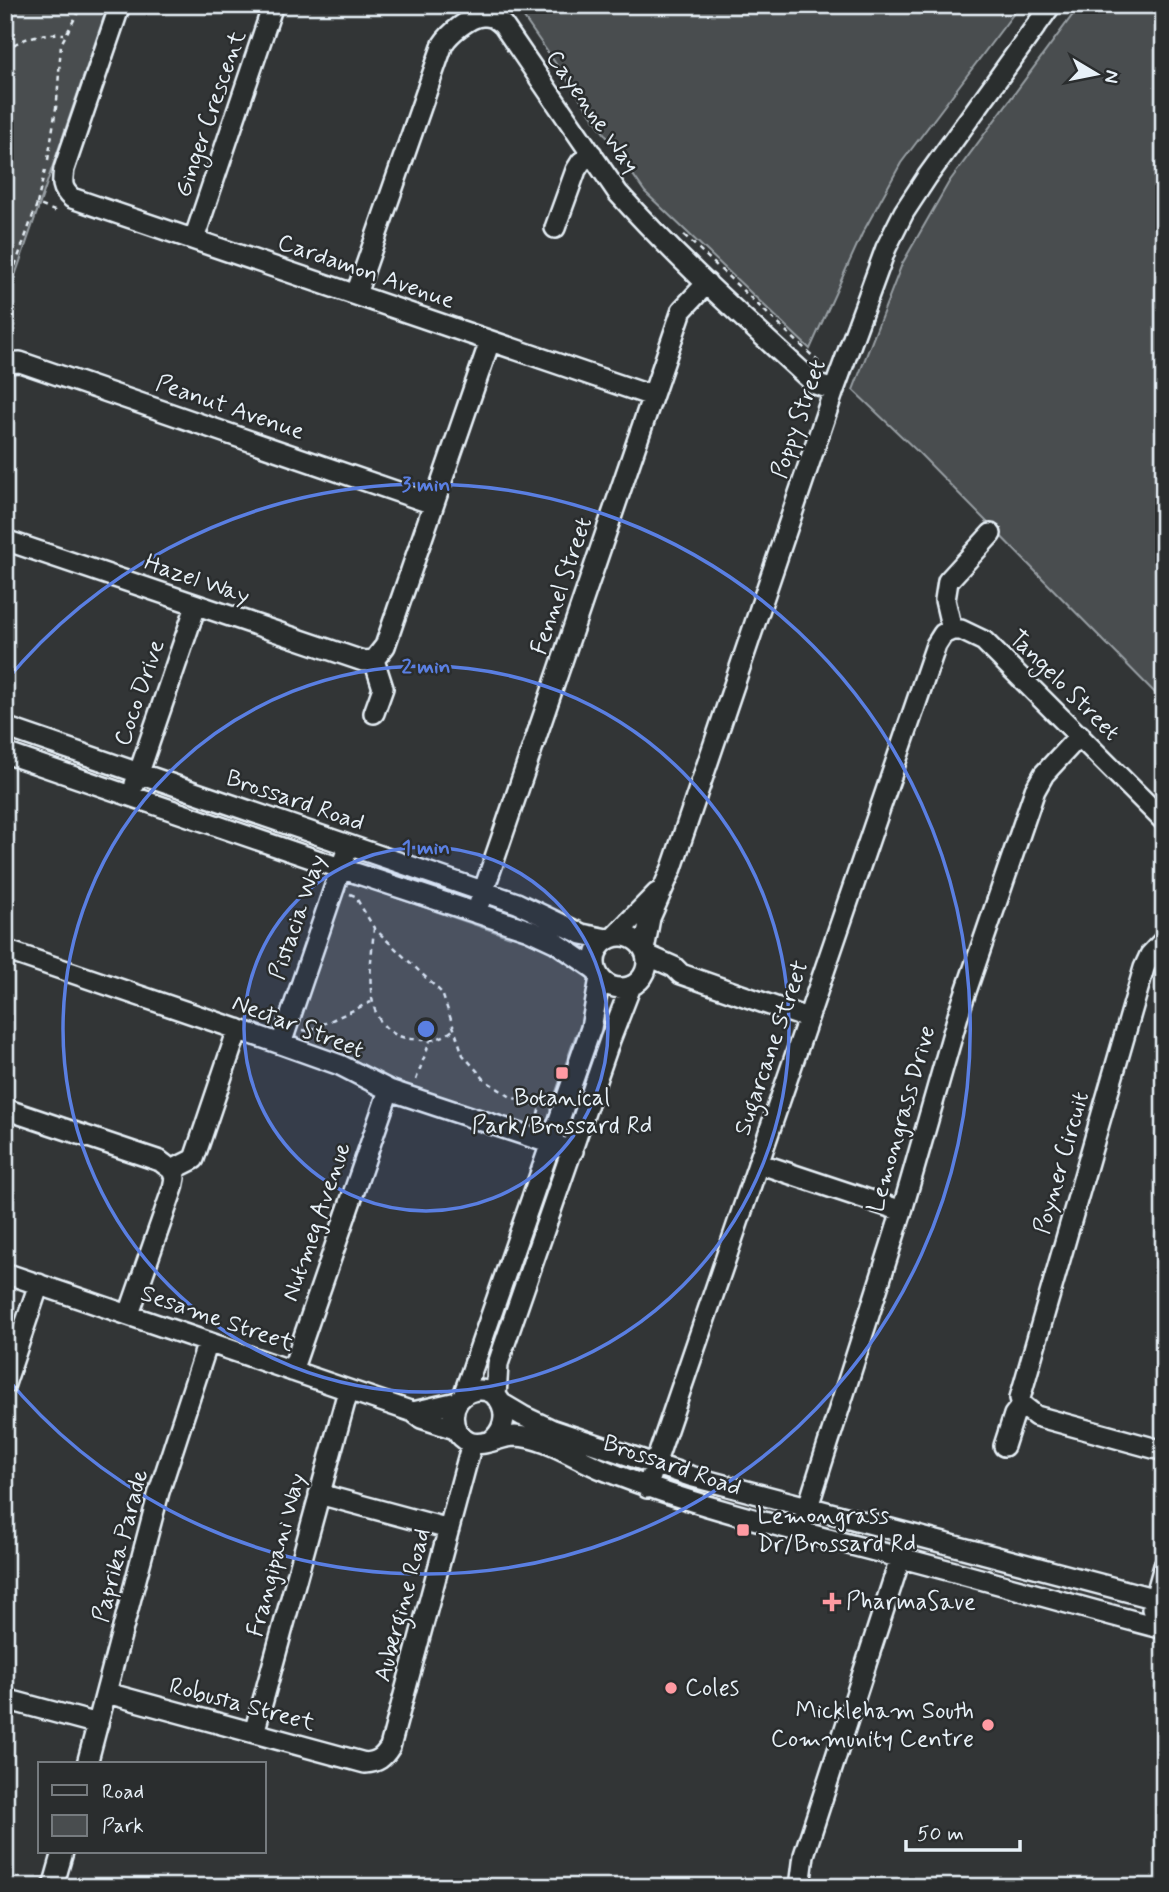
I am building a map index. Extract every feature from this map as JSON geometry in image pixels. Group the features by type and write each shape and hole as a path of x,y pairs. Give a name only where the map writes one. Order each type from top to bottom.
{"street":[{"name":"Cardamon Avenue","path":"121,5 64,169 64,192 72,198 652,396"},
{"name":"Ginger Crescent","path":"194,239 273,5"},
{"name":"Poppy Street","path":"646,952 647,927 665,884 869,289 904,212 1051,5"},
{"name":"Cayenne Way","path":"356,294 443,44 447,37 471,20 481,15 492,17 503,25 626,202 707,283 815,384 834,390"},
{"path":"555,228 576,170 581,162 592,154"},
{"name":"Fennel Street","path":"476,913 682,310 707,283"},
{"path":"374,713 383,688 374,660 385,646 489,341"},
{"name":"Peanut Avenue","path":"10,356 20,362 433,504"},
{"path":"952,630 945,600 948,581 991,534"},
{"name":"Hazel Way","path":"5,541 363,661 374,660"},
{"name":"Coco Drive","path":"131,797 196,606"},
{"name":"Tangelo Street","path":"952,630 961,630 984,641 1164,821"},
{"name":"Sugarcane Street","path":"647,1488 936,645 943,634 952,630"},
{"name":"Brossard Road","path":"5,727 537,911 582,934 611,937"},
{"name":"Lemongrass Drive","path":"800,1532 902,1211 959,1012 1035,790 1044,774 1080,735"},
{"name":"Brossard Road","path":"5,753 529,930 555,942 598,974"},
{"name":"Pistacia Way","path":"284,1035 348,845"},
{"name":"Poppy Street","path":"611,937 665,884"},
{"path":"646,952 646,970 635,984 607,1049 498,1364 498,1400 505,1420 503,1428 481,1442 459,1435 452,1419 592,1028 598,974 596,953 611,937 632,937 646,952 674,967 681,974 807,1018"},
{"name":"Poyner Circuit","path":"1004,1446 1014,1415 1022,1405 1021,1388 1144,968 1150,955 1164,940"},
{"name":"Nectar Street","path":"5,950 238,1029 284,1035 389,1090 573,1152"},
{"path":"598,974 614,987 681,974"},
{"path":"172,1170 194,1159 238,1029"},
{"name":"Nutmeg Avenue","path":"292,1371 389,1090"},
{"path":"5,1109 160,1161 172,1170 175,1178 173,1188 129,1314"},
{"path":"758,1163 902,1211"},
{"name":"Sesame Street","path":"5,1273 413,1412 421,1418 455,1429"},
{"path":"5,1384 39,1284"},
{"name":"Paprika Parade","path":"88,1762 159,1492 208,1342"},
{"name":"Frangipani Way","path":"254,1733 348,1391"},
{"path":"413,1412 479,1391 498,1400"},
{"name":"Brossard Road","path":"498,1400 553,1430 655,1464 1159,1600"},
{"path":"1022,1405 1036,1416 1164,1451"},
{"name":"Brossard Road","path":"481,1442 514,1436 538,1441 647,1488 800,1532 1156,1627"},
{"name":"Aubergine Road","path":"365,1763 375,1763 383,1758 390,1747 449,1529 481,1442"},
{"path":"319,1494 449,1529"},
{"path":"800,1887 804,1855 908,1532"},
{"path":"1156,1627 1164,1566"},
{"name":"Robusta Street","path":"107,1693 365,1763"},
{"path":"5,1699 98,1724"},
{"path":"53,1887 62,1854"}],"path":[{"path":"5,295 37,204 50,150 61,44 82,5"},
{"path":"5,50 22,39 43,33 65,34"},
{"path":"37,204 57,212"},
{"path":"679,231 821,364"},
{"path":"5,340 10,356"},
{"path":"334,888 355,896 374,928 442,993 463,1055 486,1080 511,1097 540,1107 531,1137"},
{"path":"374,928 370,982 372,1001 383,1027 401,1038 430,1041 442,1039 453,1030"},
{"path":"284,1035 308,1031 372,1001"},
{"path":"410,1096 430,1041"}],"green space":[{"path":"5,5 108,5 5,305"},
{"path":"515,5 1020,5 901,163 862,234 810,349 645,192"},
{"path":"1080,5 1164,5 1164,702 917,451 853,390 902,264 949,182"},
{"path":"354,881 510,937 518,932 527,935 560,953 588,977 593,995 588,1029 576,1034 550,1109 554,1115 547,1126 541,1129 528,1128 371,1073 301,1043 294,1028 340,889"}],"place":[{"name":"Botanical Park/Brossard Rd","path":"562,1073"},
{"name":"Lemongrass Dr/Brossard Rd","path":"743,1530"},
{"name":"PharmaSave","path":"832,1602"},
{"name":"Coles","path":"671,1688"},
{"name":"Mickleham South Community Centre","path":"988,1725"}]}
